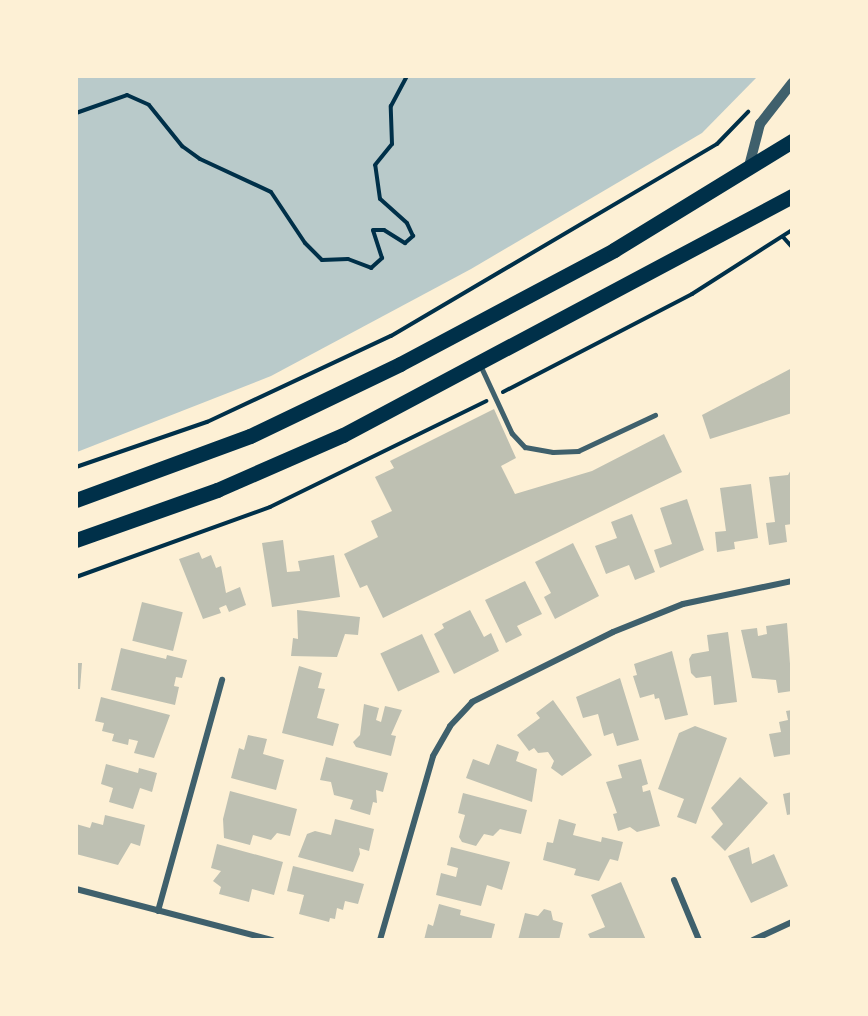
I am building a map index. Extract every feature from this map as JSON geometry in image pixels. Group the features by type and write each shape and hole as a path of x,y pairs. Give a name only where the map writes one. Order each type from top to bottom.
{"main road":[{"path":"76,500 185,462 315,406 614,250 748,171 792,141"},
{"path":"76,540 284,461 480,364 792,196"}],"street":[{"path":"748,171 760,124 792,83"},
{"path":"380,939 433,756 450,726 472,702 612,632 683,604 792,581"},
{"path":"158,911 222,680"},
{"path":"674,880 699,939"},
{"path":"76,889 272,939"},
{"path":"753,939 792,922"}],"lane":[{"path":"480,364 512,433 525,447 553,452 578,451 655,415"}],"path":[{"path":"76,113 127,95 149,105 182,146 200,159 271,192 305,243 322,260 348,260 370,268 382,258 373,230 384,230 405,243 413,236 407,223 380,199 375,165 392,144 391,106 406,76"},
{"path":"76,467 207,422 391,336 717,144 752,108"},
{"path":"76,577 270,507 495,396 692,294 792,230"},
{"path":"783,237 792,247"}],"shaded area":[{"path":"77,77 757,77 702,133 471,269 271,376 77,452"}],"building":[{"path":"792,368 792,413 710,439 702,415"},
{"path":"494,409 516,458 501,466 515,494 592,471 664,434 682,472 383,618 367,585 360,588 344,554 378,537 371,521 392,511 375,477 394,468 390,461"},
{"path":"792,468 792,524 785,525 787,542 769,545 766,523 775,522 769,477 788,475"},
{"path":"751,484 758,538 734,542 735,549 717,552 715,532 726,531 720,488"},
{"path":"687,499 704,550 660,568 654,550 672,544 660,508"},
{"path":"632,514 655,572 635,580 629,565 606,574 595,546 617,538 611,522"},
{"path":"283,540 287,572 300,571 298,561 334,555 340,597 272,607 262,543"},
{"path":"573,543 599,596 555,619 544,597 551,593 535,562"},
{"path":"199,552 202,559 211,555 216,568 221,566 226,593 240,587 246,605 229,612 226,605 219,608 221,613 203,619 179,559"},
{"path":"525,581 542,614 517,626 522,635 506,643 485,600"},
{"path":"142,602 183,612 173,651 132,641"},
{"path":"297,610 360,617 358,635 345,634 337,657 291,656 293,638 298,639"},
{"path":"470,610 484,637 491,633 499,651 454,674 434,634 444,628 442,624"},
{"path":"787,623 792,691 778,693 776,680 752,678 741,630 757,628 758,636 767,634 766,626"},
{"path":"728,632 737,702 714,705 711,676 696,678 691,673 689,659 692,654 709,651 707,635"},
{"path":"422,634 440,672 398,692 380,653"},
{"path":"121,648 166,659 167,655 187,660 182,678 176,677 174,686 179,687 175,705 111,690"},
{"path":"672,651 688,715 665,720 659,698 655,699 654,694 640,698 633,676 637,675 634,664"},
{"path":"76,663 82,663 80,689 76,689"},
{"path":"299,666 322,673 318,688 325,689 317,718 339,724 333,746 282,733"},
{"path":"620,678 639,740 617,746 613,733 604,736 598,714 583,718 576,697"},
{"path":"101,697 170,715 154,758 134,753 138,741 129,739 128,745 112,741 114,734 102,731 104,723 95,721"},
{"path":"553,700 592,755 562,776 551,768 554,761 548,752 538,753 534,748 529,751 517,735 540,718 536,713"},
{"path":"364,704 379,708 376,720 381,722 385,706 402,710 391,735 396,736 391,756 356,747 353,742 360,735"},
{"path":"792,710 792,754 774,757 769,734 781,732 779,722 788,720 786,711"},
{"path":"695,726 727,738 696,824 677,817 684,799 658,789 679,733"},
{"path":"248,735 267,739 263,754 284,760 276,790 231,778 239,748 244,750"},
{"path":"497,744 519,752 516,761 537,769 532,802 466,778 473,759 489,765"},
{"path":"326,757 388,773 383,792 376,790 377,803 373,802 370,815 350,809 353,800 334,795 331,782 320,780"},
{"path":"641,759 648,784 642,786 643,792 650,790 660,826 637,832 630,827 618,831 613,814 617,813 606,782 622,778 618,765"},
{"path":"106,764 138,773 139,768 157,773 152,792 140,788 133,809 109,802 113,788 101,784"},
{"path":"740,777 768,803 725,851 711,837 723,824 711,808"},
{"path":"230,791 297,809 290,836 277,833 271,840 253,835 250,845 224,838 223,819"},
{"path":"792,792 792,814 787,815 783,794"},
{"path":"463,793 527,810 521,834 500,829 493,836 484,834 476,846 462,842 459,837 465,815 458,813"},
{"path":"105,815 145,825 140,846 131,843 118,865 76,854 76,824 90,828 92,822 103,825"},
{"path":"335,819 374,829 369,851 359,848 360,854 353,872 298,857 307,834 315,831 331,835"},
{"path":"559,819 576,824 573,835 601,842 602,837 623,842 618,861 610,859 599,881 574,875 576,869 543,860 547,842 553,843"},
{"path":"217,844 283,862 274,895 252,889 249,902 219,894 221,887 213,881 221,871 211,868"},
{"path":"451,847 510,862 502,890 487,885 481,906 436,895 441,873 456,877 458,868 447,865"},
{"path":"749,847 752,864 774,854 788,886 751,903 728,856"},
{"path":"293,866 364,884 358,904 345,901 343,910 337,908 335,919 330,918 329,922 299,914 304,895 287,891"},
{"path":"621,882 646,940 591,940 588,934 605,927 591,895"},
{"path":"439,904 461,910 460,915 495,924 491,940 424,940 428,924 433,926"},
{"path":"544,909 551,911 553,920 563,923 559,940 518,940 525,913 538,916"}]}
